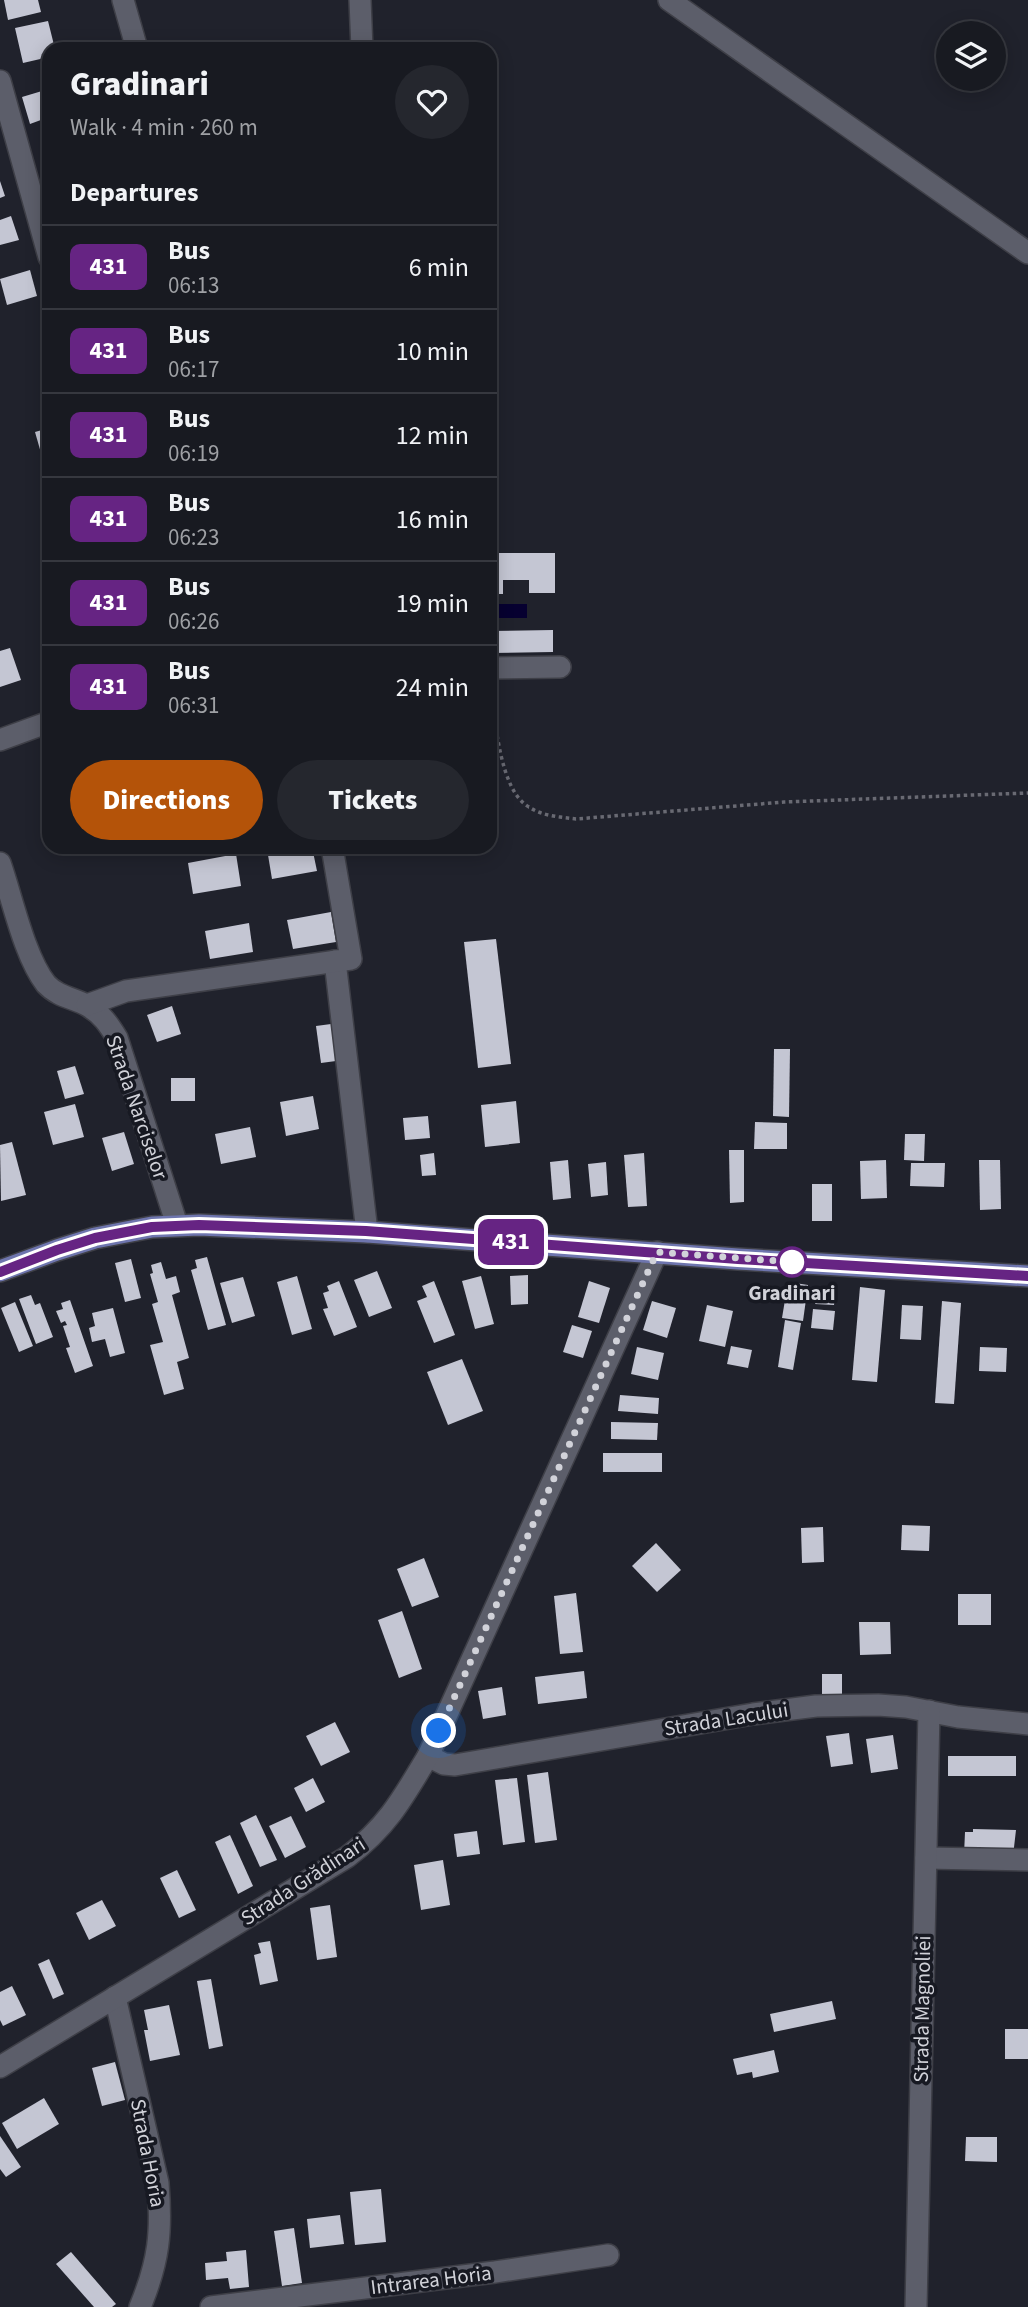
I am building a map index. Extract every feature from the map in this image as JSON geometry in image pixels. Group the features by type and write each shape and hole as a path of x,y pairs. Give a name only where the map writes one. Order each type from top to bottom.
{"main road":[{"path":"0,1272 95,1238 177,1225 366,1231 1028,1276"}],"street":[{"path":"123,0 135,42"},
{"path":"360,0 362,42"},
{"path":"669,0 1028,253"},
{"path":"0,81 42,232"},
{"path":"497,668 560,667"},
{"path":"0,740 42,725"},
{"path":"87,1005 126,991 351,959 333,854"},
{"name":"Strada Narciselor","path":"1,868 21,930 47,985 66,999 87,1005 109,1025 117,1038 177,1225"},
{"path":"335,961 366,1231"},
{"name":"Strada Grădinari","path":"0,2067 347,1857 370,1840 403,1799 428,1756 657,1252"},
{"name":"Strada Lacului","path":"428,1756 444,1764 454,1765 753,1714 816,1706 878,1705 1028,1724"},
{"name":"Strada Magnoliei","path":"916,2307 929,1711"},
{"path":"926,1858 1028,1860"},
{"name":"Strada Horia","path":"116,1997 158,2183 160,2242 151,2280 140,2307"},
{"name":"Intrarea Horia","path":"211,2307 495,2272 608,2255"}],"path":[{"path":"497,729 505,776 513,793 528,807 550,815 576,819 784,802 1028,793"}],"shaded area":[{"path":"497,604 527,604 527,618 497,618"}],"building":[{"path":"4,0 38,0 41,12 8,20"},
{"path":"48,21 53,42 42,42 42,59 23,63 15,28"},
{"path":"42,91 42,120 30,124 22,97"},
{"path":"0,181 5,196 0,198"},
{"path":"11,216 19,240 0,245 0,220"},
{"path":"30,270 37,296 7,305 0,279"},
{"path":"42,430 42,456 35,432"},
{"path":"497,553 555,553 555,593 529,593 529,580 503,580 503,594 497,594"},
{"path":"553,630 553,652 497,653 497,631"},
{"path":"10,648 21,680 0,687 0,651"},
{"path":"236,854 241,886 193,894 188,863"},
{"path":"268,854 313,854 317,871 272,879"},
{"path":"331,912 336,942 293,949 287,920"},
{"path":"249,923 253,952 210,959 205,931"},
{"path":"496,939 511,1064 478,1068 464,942"},
{"path":"172,1006 181,1034 157,1042 147,1015"},
{"path":"331,1024 336,1061 321,1063 316,1026"},
{"path":"774,1049 790,1049 789,1117 773,1116"},
{"path":"75,1066 84,1094 65,1099 57,1071"},
{"path":"171,1078 195,1078 195,1101 171,1101"},
{"path":"313,1096 319,1129 286,1136 280,1102"},
{"path":"516,1101 520,1143 485,1147 481,1105"},
{"path":"75,1104 84,1137 53,1145 44,1112"},
{"path":"428,1116 430,1138 405,1140 403,1118"},
{"path":"755,1122 787,1123 787,1149 754,1149"},
{"path":"250,1127 256,1157 221,1164 215,1134"},
{"path":"124,1132 134,1164 112,1171 102,1138"},
{"path":"905,1134 925,1134 924,1161 904,1160"},
{"path":"12,1142 26,1195 1,1201 0,1145"},
{"path":"729,1150 744,1150 744,1202 730,1203"},
{"path":"434,1153 436,1175 422,1176 420,1155"},
{"path":"644,1153 647,1206 628,1207 624,1155"},
{"path":"568,1160 571,1198 553,1200 550,1162"},
{"path":"886,1160 887,1198 861,1199 860,1161"},
{"path":"979,1160 1000,1160 1001,1209 980,1210"},
{"path":"606,1162 608,1195 591,1197 588,1164"},
{"path":"911,1163 945,1163 944,1187 910,1186"},
{"path":"812,1184 832,1184 832,1221 812,1221"},
{"path":"207,1257 226,1325 208,1330 191,1270 197,1268 195,1260"},
{"path":"131,1259 141,1298 125,1302 115,1263"},
{"path":"161,1262 166,1279 176,1276 180,1292 172,1295 189,1358 177,1362 184,1389 164,1395 150,1345 163,1342 152,1304 158,1302 150,1274 153,1273 151,1265"},
{"path":"377,1271 392,1308 369,1317 354,1280"},
{"path":"528,1275 528,1304 511,1305 510,1276"},
{"path":"297,1276 312,1329 292,1335 277,1282"},
{"path":"481,1276 494,1324 475,1329 462,1281"},
{"path":"243,1277 255,1316 232,1323 220,1283"},
{"path":"339,1281 357,1327 334,1336 323,1309 328,1308 323,1293 329,1291 327,1286"},
{"path":"434,1281 455,1335 434,1343 417,1301 427,1297 422,1286"},
{"path":"589,1281 610,1288 599,1323 578,1317"},
{"path":"788,1282 808,1285 803,1321 782,1318"},
{"path":"860,1287 885,1290 877,1382 852,1380"},
{"path":"817,1288 836,1290 834,1305 815,1304"},
{"path":"31,1295 35,1305 40,1303 53,1337 36,1344 19,1299"},
{"path":"70,1300 93,1366 75,1373 66,1348 70,1347 63,1326 67,1325 65,1321 61,1323 56,1311 63,1309 61,1303"},
{"path":"652,1301 676,1308 667,1338 643,1330"},
{"path":"942,1301 961,1303 954,1404 935,1403"},
{"path":"15,1302 33,1346 19,1352 1,1308"},
{"path":"707,1305 733,1311 725,1347 699,1341"},
{"path":"902,1305 923,1306 921,1340 900,1339"},
{"path":"113,1308 125,1353 110,1357 105,1339 92,1342 89,1328 95,1326 92,1313"},
{"path":"813,1309 835,1311 833,1330 811,1328"},
{"path":"785,1320 801,1323 793,1370 778,1367"},
{"path":"572,1325 592,1331 583,1358 563,1352"},
{"path":"731,1346 752,1350 748,1368 727,1364"},
{"path":"637,1347 664,1353 658,1380 631,1374"},
{"path":"980,1347 1007,1348 1006,1372 979,1371"},
{"path":"462,1359 483,1411 448,1425 427,1372"},
{"path":"620,1395 659,1398 658,1414 618,1411"},
{"path":"611,1422 658,1423 657,1440 611,1439"},
{"path":"603,1453 662,1453 662,1472 603,1472"},
{"path":"902,1525 930,1526 929,1551 901,1550"},
{"path":"823,1527 824,1562 802,1563 801,1528"},
{"path":"656,1543 681,1570 657,1592 632,1566"},
{"path":"424,1558 439,1597 412,1607 397,1569"},
{"path":"576,1593 583,1652 560,1654 554,1596"},
{"path":"958,1594 991,1594 991,1625 958,1625"},
{"path":"402,1611 422,1669 399,1678 378,1620"},
{"path":"859,1622 890,1622 891,1654 860,1655"},
{"path":"584,1671 587,1698 538,1704 535,1677"},
{"path":"822,1674 842,1674 842,1695 822,1695"},
{"path":"502,1687 506,1715 483,1719 478,1691"},
{"path":"335,1722 350,1752 321,1766 306,1736"},
{"path":"849,1733 853,1764 831,1767 826,1736"},
{"path":"893,1735 898,1769 871,1773 866,1739"},
{"path":"948,1756 1016,1756 1016,1776 948,1776"},
{"path":"548,1772 557,1840 535,1843 527,1775"},
{"path":"313,1778 325,1802 306,1812 294,1788"},
{"path":"517,1778 525,1842 503,1845 495,1780"},
{"path":"256,1815 277,1860 260,1867 240,1823"},
{"path":"291,1816 306,1847 285,1858 269,1826"},
{"path":"973,1829 1016,1830 1013,1856 964,1855 965,1832 973,1832"},
{"path":"477,1831 480,1854 457,1857 454,1834"},
{"path":"230,1835 253,1886 238,1894 215,1842"},
{"path":"443,1860 450,1905 421,1910 414,1865"},
{"path":"177,1870 196,1910 179,1918 160,1878"},
{"path":"102,1900 116,1926 89,1940 76,1913"},
{"path":"330,1905 337,1957 317,1960 310,1908"},
{"path":"270,1941 278,1981 260,1985 254,1955 261,1953 258,1943"},
{"path":"49,1959 64,1994 53,1999 38,1964"},
{"path":"211,1979 223,2046 209,2049 197,1981"},
{"path":"12,1986 26,2015 3,2026 0,2020 0,1992"},
{"path":"832,2001 836,2019 774,2032 770,2014"},
{"path":"169,2005 180,2055 150,2061 144,2030 148,2030 144,2010"},
{"path":"1005,2029 1028,2029 1028,2059 1005,2059"},
{"path":"774,2050 779,2072 753,2078 752,2072 737,2075 733,2059"},
{"path":"115,2062 125,2100 102,2106 92,2068"},
{"path":"44,2098 59,2124 17,2149 2,2123"},
{"path":"0,2136 21,2167 6,2177 0,2169"},
{"path":"966,2137 997,2137 997,2162 965,2161"},
{"path":"381,2189 386,2242 355,2245 350,2192"},
{"path":"340,2215 344,2244 310,2248 307,2219"},
{"path":"294,2228 302,2283 282,2286 274,2231"},
{"path":"246,2250 249,2287 230,2289 228,2278 206,2280 205,2263 227,2261 226,2252"},
{"path":"71,2252 116,2304 112,2307 94,2307 56,2264"}],"bus line":[{"name":"431","path":"0,1272 95,1238 152,1227 199,1225 366,1231 738,1259 1028,1276"}],"place":[{"name":"Gradinari","path":"792,1262"}],"route":[{"path":"439,1731 657,1252 792,1262"}]}
